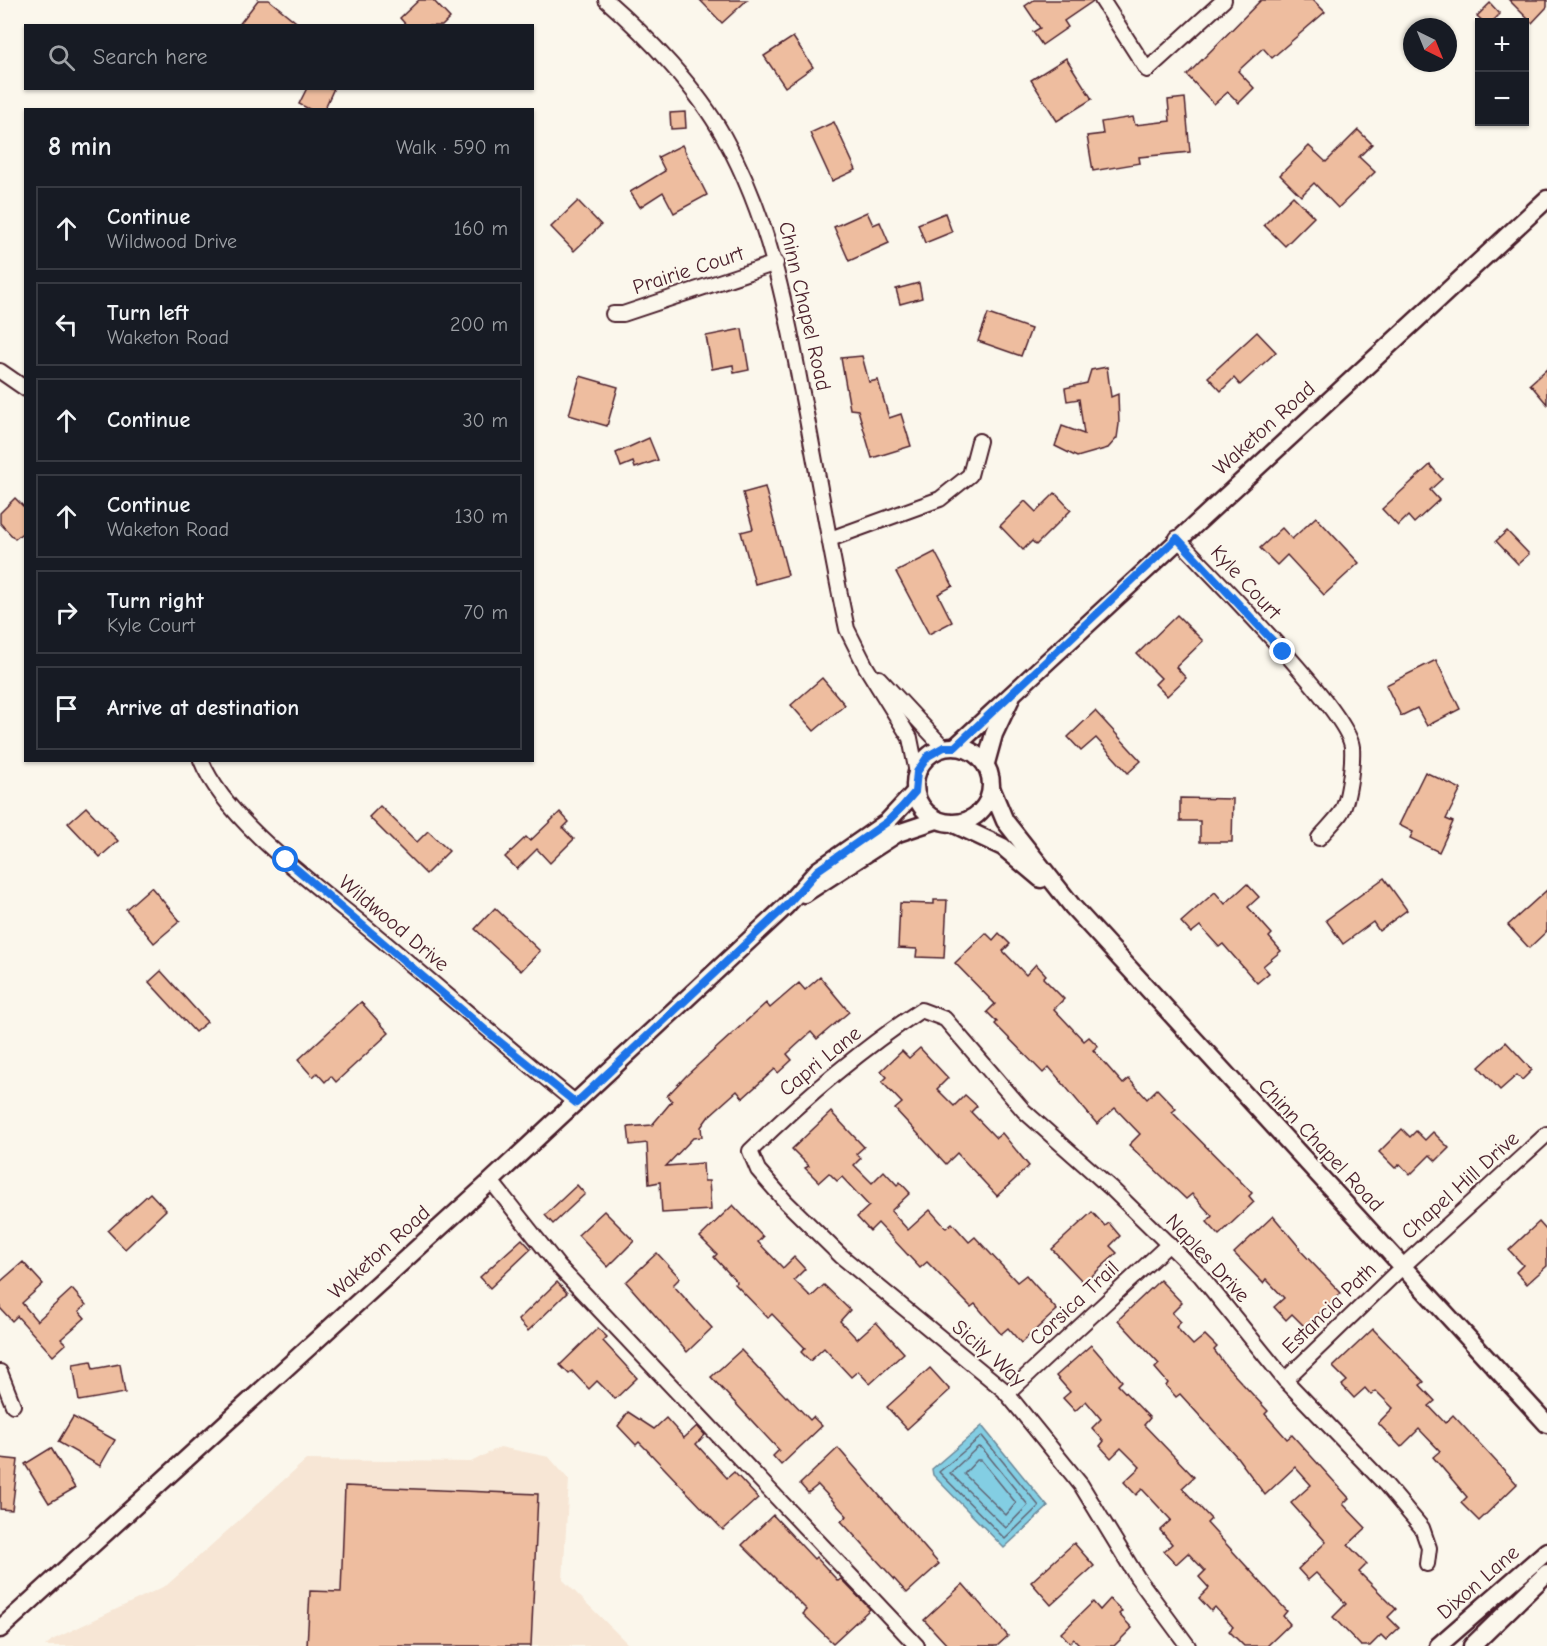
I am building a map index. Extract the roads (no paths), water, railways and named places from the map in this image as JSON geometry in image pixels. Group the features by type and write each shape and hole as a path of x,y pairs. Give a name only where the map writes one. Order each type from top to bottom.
{"street":[{"name":"Chinn Chapel Road","path":"606,0 663,58 704,106 724,137 756,203 776,263 847,629 866,667 910,738 917,772"},
{"path":"1102,0 1148,70 1224,0"},
{"name":"Waketon Road","path":"950,747 1013,692 1177,538 1547,199"},
{"name":"Prairie Court","path":"613,314 622,314 776,263"},
{"path":"0,371 24,389"},
{"path":"830,539 940,499 970,475 979,441"},
{"name":"Kyle Court","path":"1177,538 1283,652 1328,706 1352,746 1349,782 1342,812 1319,838"},
{"name":"Chinn Chapel Road","path":"866,667 950,747"},
{"name":"Waketon Road","path":"986,764 994,734 1013,692"},
{"path":"950,747 972,751 986,764 990,772 992,790 989,800 978,815 971,820 954,824 937,820 923,809 915,792 917,772 928,756 950,747"},
{"name":"Wildwood Drive","path":"202,762 211,782 254,831 489,1033 576,1103"},
{"name":"Chinn Chapel Road","path":"992,790 1005,821 1072,907 1541,1418 1547,1433"},
{"name":"Waketon Road","path":"0,1629 576,1103 786,906 818,870 887,822 915,792"},
{"name":"Waketon Road","path":"786,906 890,838 911,827 937,820"},
{"name":"Chinn Chapel Road","path":"954,824 1004,847 1072,907"},
{"name":"Capri Lane","path":"750,1151 792,1110 921,1010"},
{"name":"Naples Drive","path":"921,1010 945,1019 1024,1111 1112,1189 1200,1275 1285,1380 1386,1485 1422,1528 1429,1548 1427,1564"},
{"name":"Chapel Hill Drive","path":"1402,1267 1547,1134"},
{"name":"Sicily Way","path":"750,1151 758,1170 786,1202 841,1256 1007,1394 1081,1485 1137,1577 1188,1646"},
{"path":"491,1181 558,1267 917,1646"},
{"name":"Corsica Trail","path":"1007,1394 1169,1244"},
{"name":"Estancia Path","path":"1285,1380 1402,1267"},
{"path":"0,1372 13,1406"},
{"name":"Dixon Lane","path":"1438,1646 1547,1551"},
{"name":"Dixon Lane","path":"1472,1646 1547,1573"}],"water":[{"path":"982,1426 1048,1507 1004,1548 933,1475 932,1469"}]}
